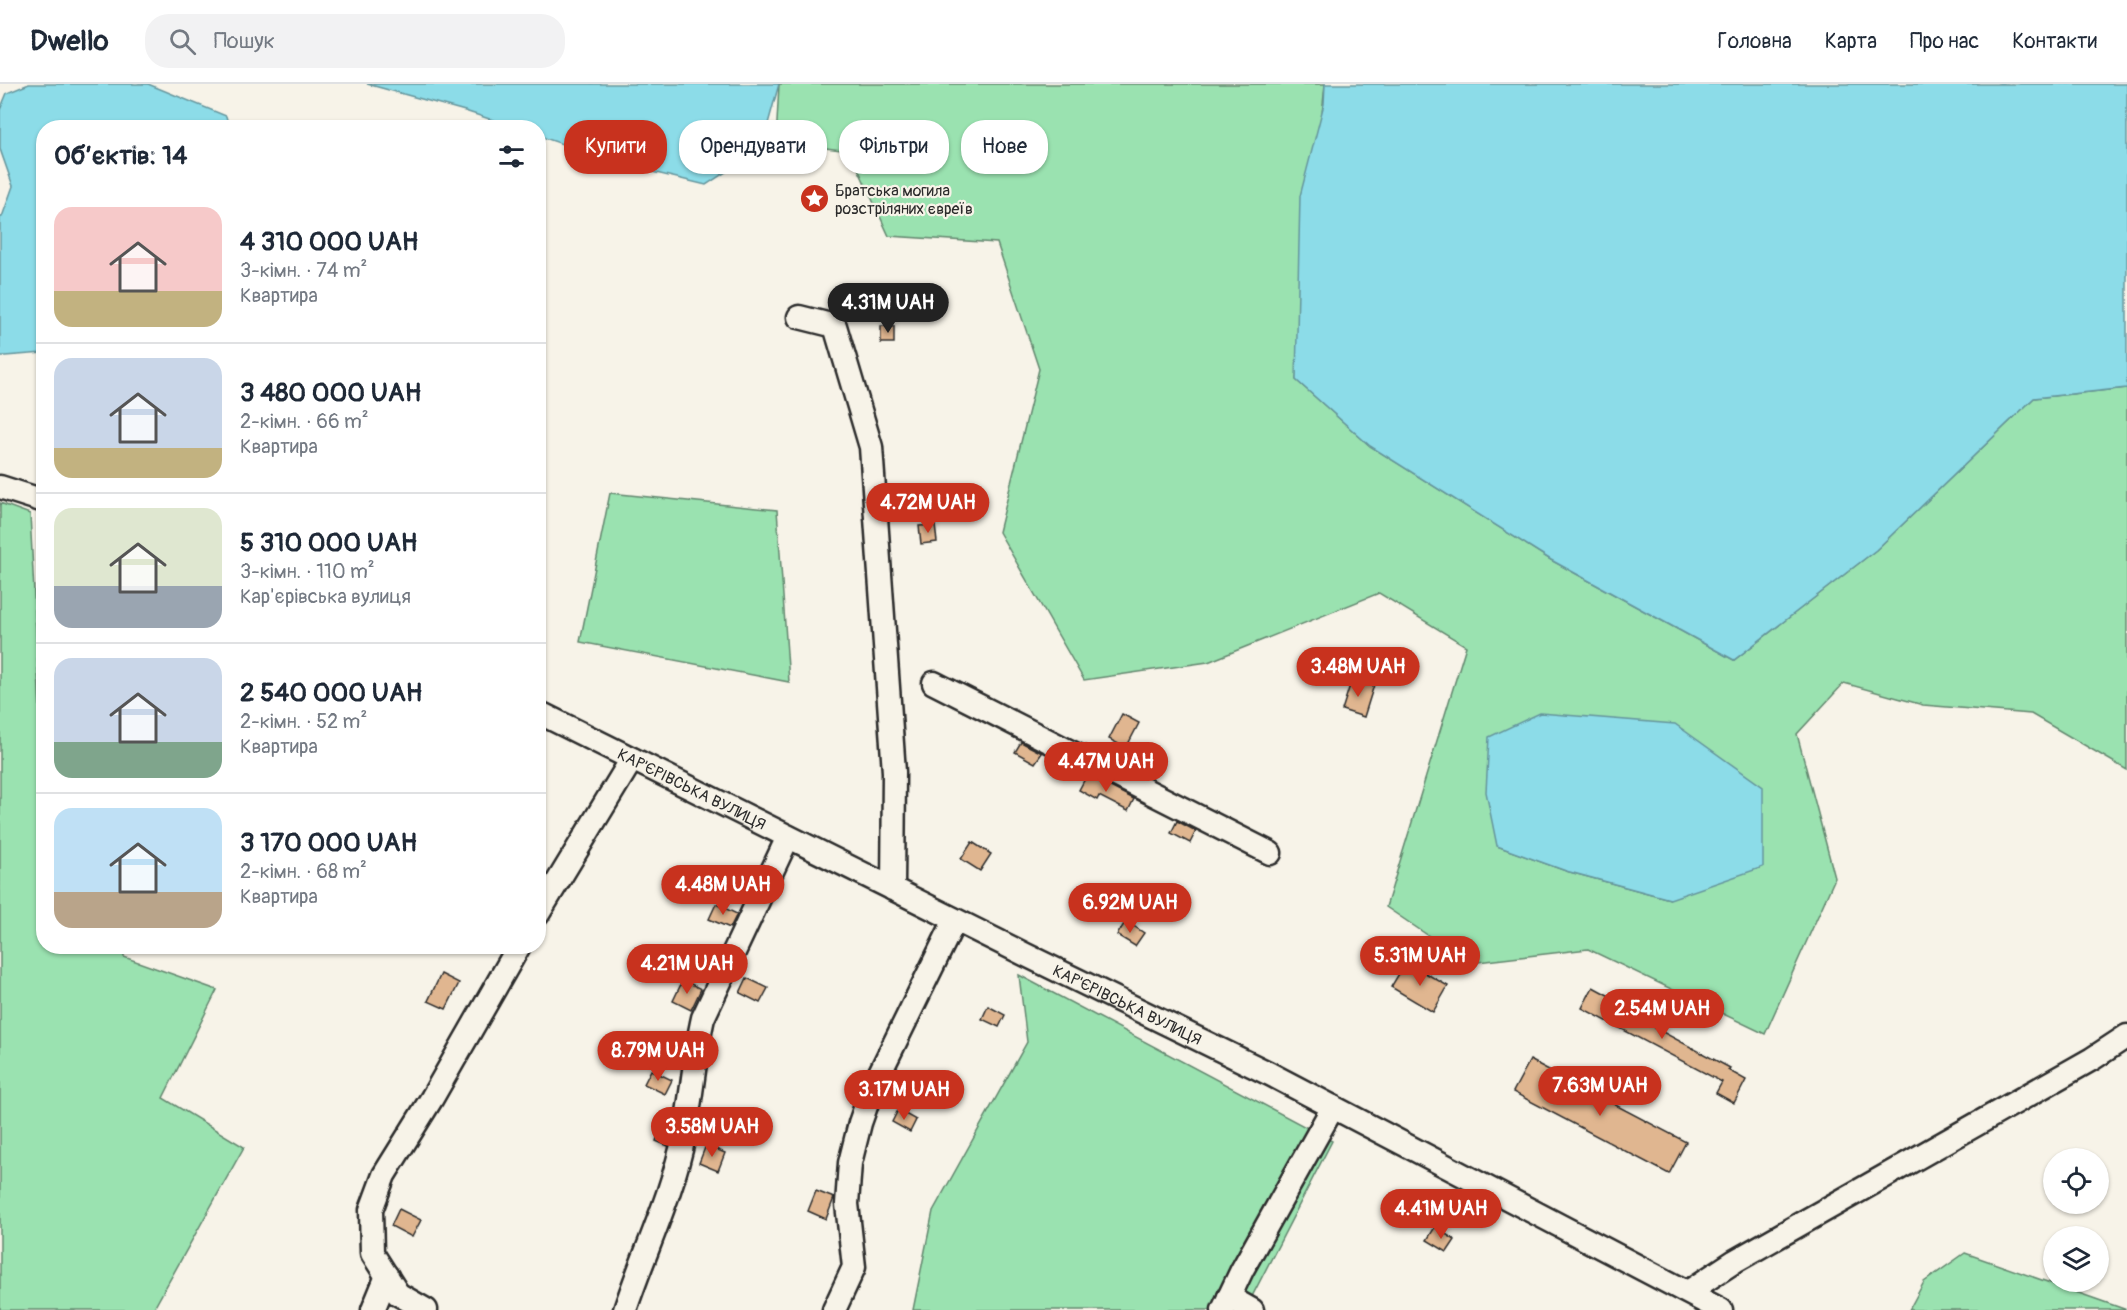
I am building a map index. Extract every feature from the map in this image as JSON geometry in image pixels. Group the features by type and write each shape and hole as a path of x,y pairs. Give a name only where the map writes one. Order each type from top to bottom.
{"street":[{"path":"799,316 835,326 871,447 894,772 893,889"},
{"path":"0,487 36,498"},
{"path":"934,683 1270,853"},
{"name":"КАР'ЄРІВСЬКА ВУЛИЦЯ","path":"546,716 1270,1074 1716,1308"},
{"path":"546,901 632,759"},
{"path":"625,1310 667,1197 684,1136 703,1018 788,837"},
{"path":"834,1310 854,1267 847,1204 850,1162 860,1123 872,1089 955,920"},
{"path":"426,1310 398,1294 372,1252 371,1210 384,1175 432,1098 514,954"},
{"path":"1688,1292 1735,1261 2092,1059 2127,1036"},
{"path":"1252,1310 1226,1303 1333,1107"},
{"path":"373,1310 387,1276"}],"green space":[{"path":"779,84 1325,84 1296,380 1370,446 1551,560 1734,660 1876,550 2034,398 2127,388 2127,770 2031,714 1923,705 1844,683 1797,734 1835,878 1765,1034 1588,949 1469,963 1386,907 1466,646 1379,593 1208,662 1084,680 999,532 1039,369 997,243 889,236 861,174 949,174 949,120 839,120 839,150 827,148 827,120 777,120","holes":["1497,846 1670,899 1566,871"]},
{"path":"610,493 777,510 789,682 580,642"},
{"path":"0,503 30,514 36,631 36,954 124,954 124,957 217,990 163,1098 244,1147 153,1310 0,1310"},
{"path":"1019,975 1332,1141 1245,1310 913,1310 933,1211 1027,1042"},
{"path":"1965,1253 2043,1280 2043,1292 2076,1292 2127,1310 1909,1310 1924,1282"}],"water":[{"path":"29,84 148,84 226,116 227,120 36,120 36,353 0,356 0,217 2,217 13,186 0,149 0,110 7,93"},
{"path":"367,84 779,84 769,120 679,120 679,174 723,174 706,185 660,174 667,174 667,120 564,120 564,145 546,138 546,120 493,120"},
{"path":"1325,84 2127,84 2127,388 2034,398 1876,550 1734,660 1551,560 1370,446 1296,380 1300,196 1324,104"},
{"path":"1540,713 1675,724 1763,787 1763,867 1670,899 1566,871 1497,846 1486,792 1489,737"}],"building":[{"path":"881,326 894,326 894,343 881,343"},
{"path":"935,525 937,542 921,544 919,526"},
{"path":"1352,679 1374,685 1364,717 1342,710"},
{"path":"1122,714 1139,723 1126,748 1109,739"},
{"path":"1021,742 1042,753 1035,763 1015,752"},
{"path":"1087,775 1134,799 1128,811 1099,796 1097,800 1079,790"},
{"path":"1177,821 1196,831 1190,843 1171,833"},
{"path":"972,842 991,854 980,871 961,859"},
{"path":"716,904 737,914 730,928 709,919"},
{"path":"1126,921 1144,933 1135,946 1117,935"},
{"path":"1406,962 1448,986 1433,1012 1391,987"},
{"path":"441,974 459,983 446,1009 428,1001"},
{"path":"747,978 768,988 760,1003 740,993"},
{"path":"683,980 701,989 691,1010 673,1001"},
{"path":"1593,987 1658,1022 1655,1028 1730,1068 1728,1070 1746,1080 1734,1103 1716,1093 1722,1082 1582,1008"},
{"path":"988,1006 1005,1015 999,1027 982,1019"},
{"path":"1530,1060 1686,1142 1669,1174 1513,1092"},
{"path":"651,1070 672,1080 665,1094 644,1084"},
{"path":"898,1110 916,1120 910,1132 892,1122"},
{"path":"664,1119 673,1122 668,1146 656,1141"},
{"path":"706,1145 725,1153 718,1171 699,1163"},
{"path":"816,1191 834,1198 826,1219 808,1211"},
{"path":"399,1209 421,1220 412,1237 391,1226"},
{"path":"1435,1227 1455,1240 1447,1252 1427,1240"}],"place":[{"name":"Братська могила розстріляних євреїв","path":"814,199"}]}
